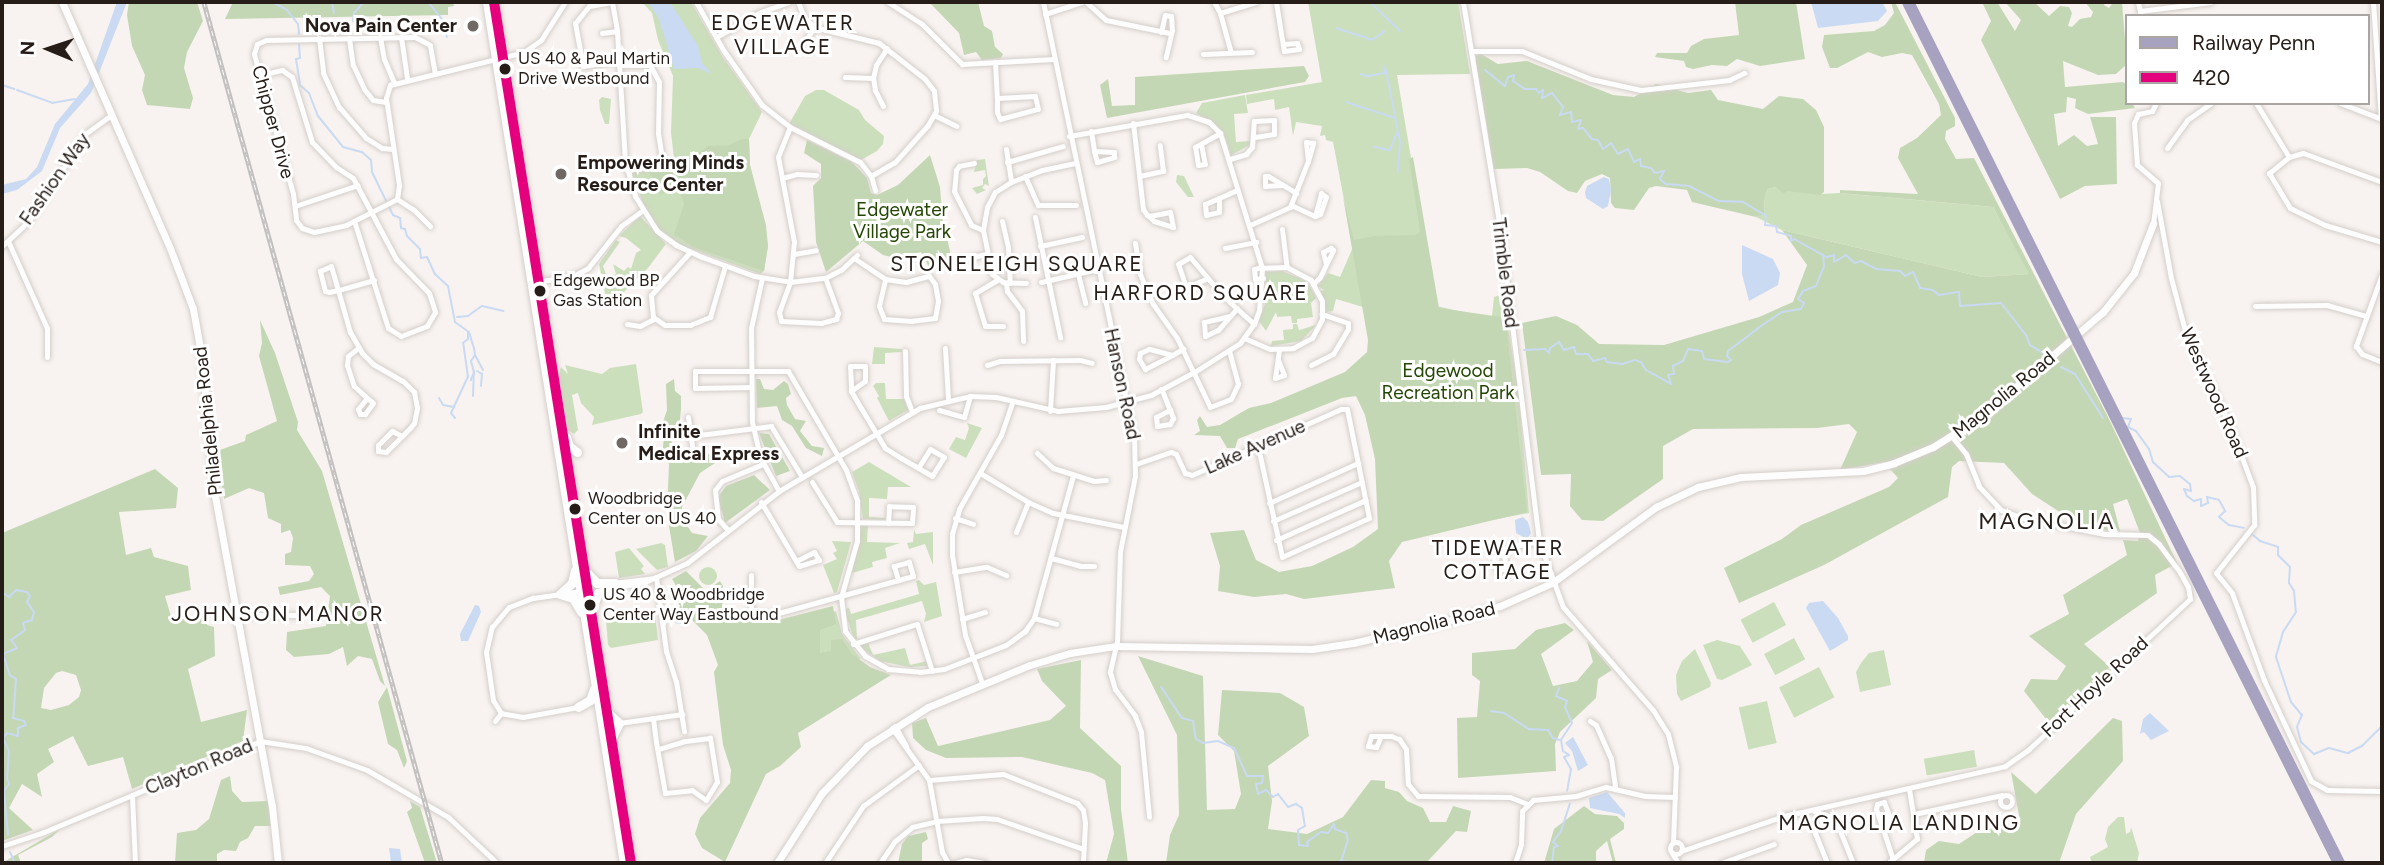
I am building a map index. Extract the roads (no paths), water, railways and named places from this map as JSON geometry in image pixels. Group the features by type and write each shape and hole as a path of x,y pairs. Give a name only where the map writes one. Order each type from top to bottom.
{"highway":[{"path":"487,2 500,58"},
{"path":"494,2 500,58 576,537 587,629 624,863"},
{"path":"559,432 577,452"},
{"path":"562,452 577,452"},
{"path":"562,452 569,470"},
{"path":"577,452 570,461 569,470 576,537 574,579 560,594 578,603 587,629"},
{"path":"576,537 590,578 600,584 614,585"},
{"path":"591,613 596,595 614,585"},
{"path":"584,591 591,613 631,863"},
{"path":"579,707 592,698 595,680"},
{"path":"579,707 596,713 602,725"},
{"path":"606,709 613,720 619,723 614,730 612,742"}],"main road":[{"name":"Philadelphia Road","path":"62,2 170,248 193,309 202,359 215,496 260,741 278,863"},
{"name":"Magnolia Road","path":"778,863 835,777 867,746 928,707 982,683 1058,656 1116,646 1280,651 1328,647 1475,614 1552,583 1656,507 1698,487 1741,477 1863,471 1894,463 1952,437 2085,329 2127,283 2145,250 2153,224"}],"street":[{"path":"430,226 414,210 397,199 399,185 386,102 387,89 394,82 407,78 448,72 524,52 541,40 565,2"},
{"path":"663,164 658,133 659,83 656,74 650,65 619,63 583,66 575,23 589,6 612,2 617,31 619,63 623,144 627,170 642,211 657,231 690,252 762,278 790,282 825,278 855,257 885,279 906,282 929,276 935,284 939,308 935,318 902,322 881,317 879,306 885,279"},
{"path":"696,2 762,105 790,127 855,159 871,176 875,190"},
{"path":"716,37 761,12 788,2"},
{"path":"798,2 804,17 814,27 867,38 887,48 931,85 936,100 934,115 902,156 871,176"},
{"path":"888,2 922,24 960,63 1054,59"},
{"name":"Hanson Road","path":"1043,2 1127,403 1136,464 1124,527 1116,646 1111,677 1115,689 1135,716 1141,732 1149,817"},
{"path":"1045,14 1084,2 1106,20 1170,33"},
{"path":"1213,2 1220,13 1231,53"},
{"path":"1220,13 1256,2"},
{"path":"1276,2 1283,44"},
{"name":"Trimble Road","path":"1463,2 1500,228 1539,541 1552,583 1568,614 1662,722 1674,756 1678,862"},
{"path":"2138,2 2140,13 2210,2"},
{"path":"2345,105 2382,119 2373,2"},
{"path":"1161,32 1165,15 1171,16 1166,57"},
{"path":"804,43 814,27"},
{"path":"602,33 617,31"},
{"path":"380,37 384,59 394,82"},
{"path":"401,37 407,78"},
{"path":"403,53 407,43 415,37 428,42 435,74"},
{"name":"Chipper Drive","path":"397,199 354,221 308,232 298,224 254,54 260,42 415,37"},
{"path":"319,38 323,74 339,107 366,138 382,148 394,149"},
{"path":"349,38 353,65 364,89 373,100 386,102"},
{"path":"883,106 875,90 873,78 876,65 887,48"},
{"path":"1472,51 1522,51 1591,79 1641,90 1729,80 1744,73"},
{"path":"1203,54 1252,52"},
{"path":"433,57 448,72"},
{"path":"995,62 997,98 1000,120 1038,109 1035,96 997,98"},
{"path":"405,63 418,76"},
{"path":"260,75 282,71 290,75 312,142 358,185 396,259 426,289 435,309 428,326 406,335 395,334 387,326 354,221"},
{"path":"845,77 873,78"},
{"path":"2155,105 2152,111 2138,114 2134,123 2137,165 2158,183 2157,201"},
{"path":"2167,148 2187,120 2208,105"},
{"path":"2257,105 2289,157"},
{"name":"Fashion Way","path":"2,246 33,215 85,134 111,115"},
{"path":"934,115 957,126"},
{"path":"579,707 523,717 501,713 493,699 486,659 492,628 501,614 514,604 654,578 696,558 761,502 912,412 948,399 971,396 1013,401 1050,411 1079,411 1127,403 1195,372 1229,351 1244,338 1254,324 1261,302 1262,268 1220,133 1209,122 1187,115 1069,136"},
{"path":"1230,159 1248,153 1255,137 1254,121 1274,120 1274,134 1255,137"},
{"path":"1133,124 1143,209 1149,216"},
{"path":"790,127 778,157 793,229 794,254 790,282 779,312 781,321 823,323 838,316 825,278"},
{"path":"1091,131 1094,151"},
{"path":"1201,144 1220,133"},
{"path":"1139,176 1164,172 1160,145"},
{"path":"1007,162 1063,146"},
{"path":"1006,149 1011,182"},
{"path":"2382,182 2300,153 2289,157 2269,173 2290,208 2325,225 2382,242"},
{"path":"1250,225 1284,212 1291,205 1308,161"},
{"path":"627,170 675,162"},
{"path":"974,163 959,166 956,170 954,191 969,223 976,229 983,230"},
{"path":"1026,283 1008,283 998,280 992,274 983,230 987,206 993,195 1011,182 1075,163"},
{"path":"782,178 797,174 816,175"},
{"path":"1025,176 1038,205 1076,205"},
{"path":"295,206 358,185"},
{"path":"1282,185 1296,193"},
{"path":"1219,198 1237,190"},
{"name":"Magnolia Road","path":"2153,224 2157,201"},
{"name":"Westwood Road","path":"2157,201 2171,278 2184,327 2231,428 2253,487 2254,525 2216,573 2234,598 2269,693 2311,781 2327,789 2382,791"},
{"path":"1291,205 1315,216"},
{"path":"535,282 575,275 588,268 597,260 621,226 642,211"},
{"path":"1035,217 1044,281 1060,337"},
{"path":"1002,222 1008,247 1007,291 1022,311 1023,341"},
{"path":"1282,229 1287,267"},
{"path":"1041,246 1082,237"},
{"path":"8,241 47,328 47,357"},
{"path":"1225,248 1256,242"},
{"path":"1135,243 1140,274 1153,304 1184,349 1207,405 1231,400 1239,380 1229,351"},
{"path":"794,254 816,250"},
{"path":"690,252 670,277 653,291 650,307 654,318 673,327 690,326 707,319 715,307 725,266"},
{"path":"958,260 986,254"},
{"path":"1206,279 1186,287 1178,264 1190,257 1206,279 1254,324"},
{"path":"1313,284 1326,264"},
{"path":"374,280 338,290 325,291 321,269 331,266 338,290 348,325 359,348 370,361 403,381 414,393 417,416 402,436 385,453 377,450 377,445 392,431 402,436"},
{"path":"1244,338 1260,346 1279,349 1300,345 1312,338 1322,314 1322,301 1313,284 1287,267 1262,268"},
{"path":"1044,281 1098,270"},
{"path":"1078,274 1085,303"},
{"path":"2382,274 2357,349 2382,362"},
{"path":"762,278 752,323 753,427 763,464 779,491"},
{"path":"998,280 975,293 985,326 1003,326"},
{"path":"2373,298 2382,301"},
{"path":"2255,306 2327,305 2366,316"},
{"path":"1230,316 1204,322 1204,334 1218,330 1237,308"},
{"path":"1311,365 1333,354 1348,329 1348,323 1322,314"},
{"path":"627,324 640,326 654,318"},
{"path":"359,348 348,356 347,365 354,386 367,398"},
{"path":"945,348 948,399"},
{"path":"1172,355 1149,349 1140,353 1139,359 1145,369 1184,349"},
{"path":"1278,360 1279,349"},
{"path":"905,351 906,396 912,412"},
{"path":"1050,411 1053,360"},
{"path":"987,365 1000,361 1053,360 1092,363"},
{"path":"851,391 865,381 865,366 850,366 851,391 885,448 918,468 932,476 944,457 930,449 918,468"},
{"path":"751,387 695,388 695,371 788,371 838,455 854,490 859,522 841,597 843,623 853,643 864,656 888,669 932,671 972,659 1016,639 1034,618 1073,475"},
{"path":"1161,389 1170,410"},
{"path":"939,410 964,418 971,396"},
{"path":"982,683 972,659 962,619 951,544 955,518 1001,435 1013,401"},
{"name":"Lake Avenue","path":"1136,464 1174,452 1189,476 1347,410 1358,463"},
{"path":"688,417 693,454"},
{"path":"691,436 753,427 773,427 802,477"},
{"name":"Fort Hoyle Road","path":"1672,853 1679,846 1807,810 1999,769 2014,761 2190,599 2188,587 2179,571 2160,544 2148,535 2105,534 2023,518 2001,510 1975,480 1966,454 1952,437"},
{"path":"1258,447 1279,554 1286,556 1369,518 1358,463 1269,503"},
{"path":"1038,453 1053,468 1106,481"},
{"path":"728,530 718,519 715,490 722,481 763,464"},
{"path":"980,473 1028,502 1062,516 1124,527"},
{"path":"812,482 835,520 859,522 888,523 912,523 913,507 889,506 888,523"},
{"path":"1273,521 1362,482"},
{"path":"1276,540 1366,500"},
{"path":"761,502 796,561"},
{"path":"1016,532 1028,502"},
{"path":"955,518 973,524"},
{"path":"1503,548 1539,541"},
{"path":"1051,558 1080,566 1094,566"},
{"path":"954,572 987,568 1006,575"},
{"path":"751,575 751,613 780,614 898,580"},
{"path":"654,578 666,651 676,681 684,731"},
{"path":"962,619 985,612"},
{"path":"237,615 304,615"},
{"path":"1034,618 1056,624"},
{"path":"853,643 918,624 932,671"},
{"path":"495,721 501,713"},
{"path":"619,723 682,714"},
{"path":"653,718 657,749 665,793 690,790 706,800 717,782 710,738 685,741 657,749"},
{"path":"1590,720 1596,725 1611,758 1615,787"},
{"path":"894,727 929,780 942,852 948,863"},
{"path":"1381,736 1396,737 1404,744 1408,785 1418,796 1510,797 1527,804"},
{"name":"Clayton Road","path":"2,846 260,741 306,748 366,769 447,817 497,863"},
{"path":"825,863 863,806 919,765"},
{"path":"929,780 1003,774 1062,795 1083,810 1083,863"},
{"path":"1515,863 1521,844 1521,816 1527,804 1538,798 1576,796 1615,787 1635,794 1675,797"},
{"path":"1882,825 1890,861 1916,842 1909,789"},
{"path":"132,795 135,863"},
{"path":"1914,814 2003,795"},
{"path":"1828,816 1832,805"},
{"path":"1807,810 1828,816 1842,833 1853,863"},
{"path":"880,863 902,833 920,824 937,821 997,819 1083,849"},
{"path":"1816,824 1814,830 1827,863"},
{"path":"1721,863 1774,844"},
{"path":"1672,853 1670,848 1679,846"},
{"name":"Trimble Road","path":"1672,853 1678,862"},
{"path":"1749,853 1752,863"},
{"path":"955,863 967,860 985,863"}],"water":[{"path":"117,2 127,2 91,93 60,128 42,171 17,190 2,194 2,185 26,179 37,167 55,124 88,84"},
{"path":"648,2 670,2 698,46 702,63 712,74 698,68 674,69 659,19"},
{"path":"1811,2 1882,2 1887,11 1878,21 1818,28"},
{"path":"1604,177 1609,179 1611,190 1608,206 1603,209 1586,198 1585,192 1587,186"},
{"path":"1742,245 1773,259 1780,273 1778,285 1749,301 1742,274"},
{"path":"1523,517 1528,522 1531,533 1527,539 1516,533 1515,520"},
{"path":"1823,601 1838,618 1848,636 1848,640 1830,651 1806,608 1809,603"},
{"path":"475,605 479,606 481,612 468,641 461,641 460,634"},
{"path":"668,607 676,611 690,625 667,622"},
{"path":"2150,713 2169,731 2151,740 2144,732 2140,734 2143,719"},
{"path":"1573,737 1588,765 1578,771 1572,751 1565,743"},
{"path":"1607,792 1625,813 1625,818 1619,814 1590,808 1589,798"},
{"path":"389,848 400,849 402,863 391,863"}],"waterway":[{"path":"272,2 287,10 298,24 299,34"},
{"path":"332,2 334,13"},
{"path":"353,21 354,13 364,2"},
{"path":"428,2 444,22 447,37"},
{"path":"1370,2 1400,31"},
{"path":"1336,28 1372,40 1385,31"},
{"path":"299,44 300,58 296,59 300,85 309,93 318,116 343,147 362,152 371,160 372,172 393,215 400,218 401,228 405,229 407,236 420,249 421,258 427,257 435,274 448,286 455,322 469,332 474,348 475,355 471,361 474,372 471,380"},
{"path":"1360,74 1368,76 1385,73 1384,66"},
{"path":"1386,70 1400,142 1398,172"},
{"path":"1485,70 1505,86 1508,77 1514,75 1513,81 1525,89 1536,89 1539,93 1543,90 1542,98 1552,93 1563,107 1560,115 1571,112 1572,122 1581,120 1578,129 1583,128 1592,139 1598,140 1603,149 1611,143 1618,154 1628,149 1634,162 1640,159 1641,166 1651,168 1655,173 1664,171 1660,179 1666,184 1689,186 1719,201 1743,202 1766,216 1765,225 1776,226 1777,232 1791,236 1791,241 1794,239 1827,257 1834,255 1834,262 1846,255 1855,263 1861,261 1876,269 1900,271 1905,276 1913,272 1920,288 1933,290 1939,295 1959,292 1960,306 2001,303 2026,335 2030,345 2043,353"},
{"path":"2,85 14,89"},
{"path":"17,90 52,103 75,99"},
{"path":"1346,102 1395,118"},
{"path":"1374,147 1390,150 1397,133"},
{"path":"1524,350 1545,349 1549,353 1550,348 1559,342 1564,350 1574,347 1576,354 1588,354 1593,361 1605,358 1607,362 1622,364 1635,360 1641,362 1646,370 1671,384 1668,375 1674,374 1673,366 1683,361 1688,349 1702,351 1704,359 1728,362 1731,360 1727,356 1728,351 1758,328 1782,312 1801,309 1804,303 1798,299 1803,291 1816,286 1824,266 1823,255"},
{"path":"457,317 468,316 482,306 503,311"},
{"path":"455,418 451,413 468,377 463,343 468,339 468,333"},
{"path":"475,355 483,370"},
{"path":"2061,367 2075,374 2103,418"},
{"path":"473,396 474,371"},
{"path":"477,371 482,374 481,386"},
{"path":"439,398 443,405 454,407"},
{"path":"2122,418 2131,419 2128,427 2136,431 2149,449 2153,462 2169,477 2180,476 2190,484 2191,491 2184,489 2187,496 2194,501 2201,499 2201,506 2208,503 2207,497 2219,500 2225,511 2219,517 2229,525 2244,528"},
{"path":"2252,534 2260,541 2278,547 2278,555 2290,567 2289,583 2294,591 2296,612 2283,632 2276,657 2291,702 2302,715 2297,727 2301,742 2314,754 2329,748 2348,753 2362,746 2382,726"},
{"path":"2,592 9,597 16,590 27,592 30,596 27,602 34,612 32,620 23,623 25,630 11,640 17,648 3,654 10,675 16,679 13,718 24,721 26,725 18,728 18,736 7,733 3,738 9,751 9,784 4,791 8,835"},
{"path":"1161,687 1182,718 1193,721 1196,739 1203,743 1218,741 1234,748 1247,776 1263,776 1262,783 1256,784 1258,794 1266,790 1273,797 1278,794 1288,807 1296,804 1302,808 1305,826 1298,830 1299,845 1308,846 1307,842 1321,832 1328,833 1334,824 1335,829 1346,833 1348,840 1341,861 1355,863"},
{"path":"1559,688 1556,696 1567,701 1565,707 1572,723 1561,740 1563,751 1569,755 1564,757 1571,769 1567,791"},
{"path":"1491,711 1504,713 1529,729 1548,730 1553,738 1560,740"},
{"path":"1552,863 1554,847 1558,846 1553,842 1561,831 1570,803"},
{"path":"10,852 15,863"}],"railway":[{"path":"204,2 442,863"}],"rail line":[{"name":"Penn","path":"1908,2 2339,863"}],"place":[{"name":"Nova Pain Center","path":"473,26"},
{"name":"US 40 & Paul Martin Drive Westbound","path":"505,69"},
{"name":"Empowering Minds Resource Center","path":"561,174"},
{"name":"Edgewood BP Gas Station","path":"540,291"},
{"name":"Infinite Medical Express","path":"622,443"},
{"name":"Woodbridge Center on US 40","path":"575,509"},
{"name":"US 40 & Woodbridge Center Way Eastbound","path":"590,605"}],"district":[{"name":"EDGEWATER VILLAGE","path":"783,35"},
{"name":"STONELEIGH SQUARE","path":"1017,264"},
{"name":"HARFORD SQUARE","path":"1201,293"},
{"name":"MAGNOLIA","path":"2047,521"},
{"name":"TIDEWATER COTTAGE","path":"1498,560"},
{"name":"JOHNSON MANOR","path":"278,614"},
{"name":"MAGNOLIA LANDING","path":"1899,823"}],"park label":[{"name":"Edgewater Village Park","path":"902,221"},
{"name":"Edgewood Recreation Park","path":"1448,382"}]}
